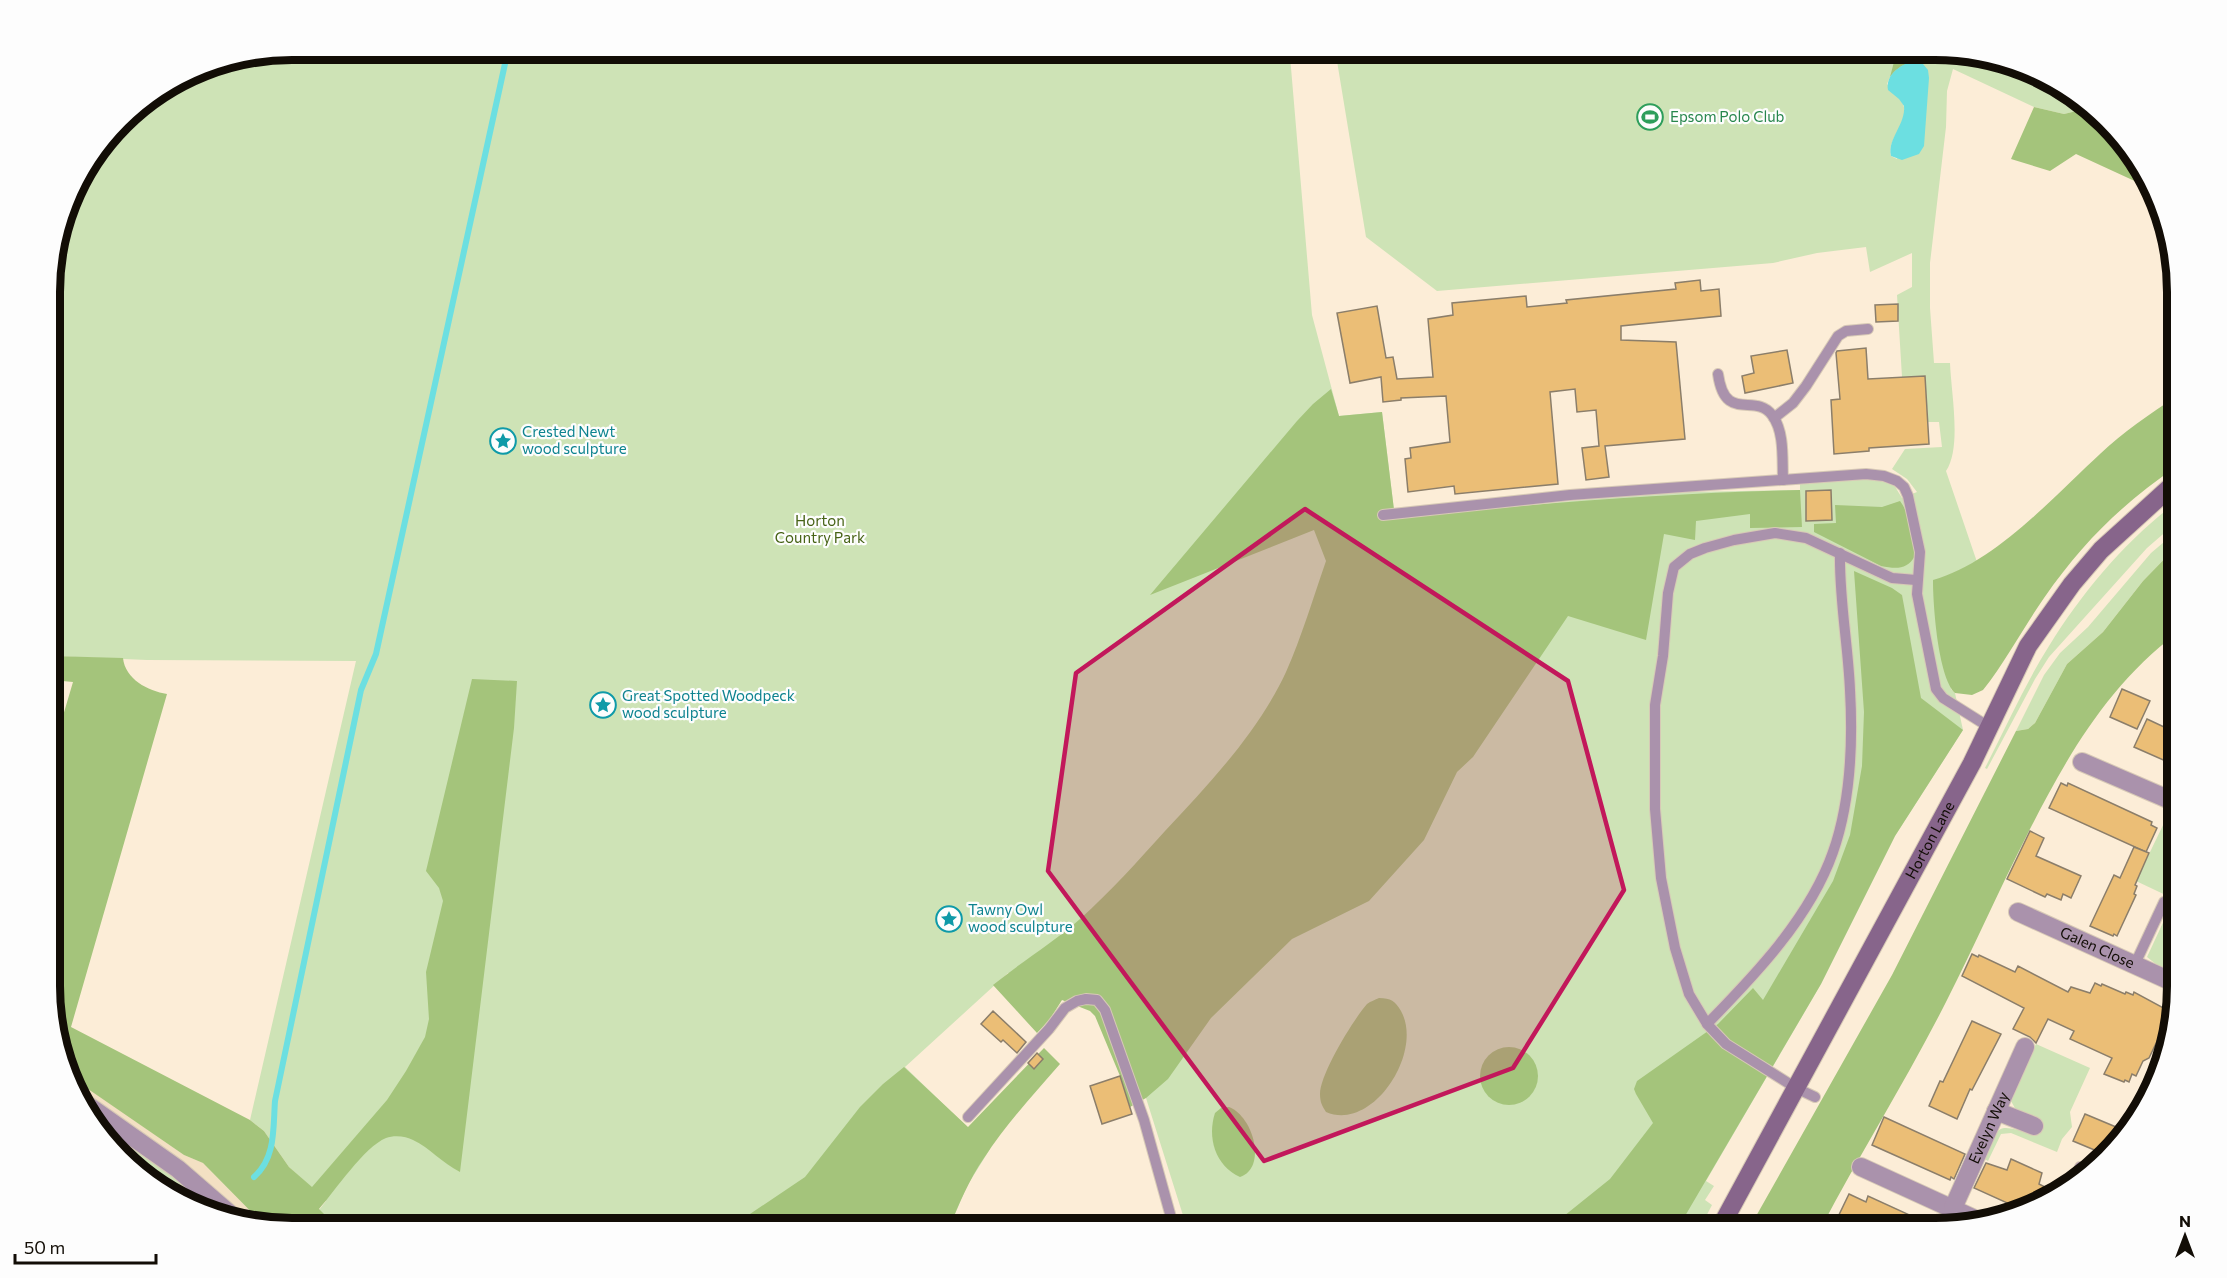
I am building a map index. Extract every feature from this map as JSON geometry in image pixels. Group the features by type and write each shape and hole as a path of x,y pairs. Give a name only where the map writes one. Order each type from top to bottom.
{"street":[{"name":"Horton Lane","path":"1724,1218 1972,763 2028,646 2072,584 2101,550 2167,490"},
{"path":"2082,762 2167,799"},
{"name":"Galen Close","path":"2018,912 2167,979"},
{"name":"Evelyn Way","path":"1953,1208 2025,1047"},
{"path":"1996,1111 2034,1126"},
{"path":"97,1112 178,1169 222,1207"},
{"path":"1861,1167 1968,1216"}],"lane":[{"path":"1774,418 1793,403 1838,336 1846,331 1868,329"},
{"path":"1718,374 1721,392 1725,398 1732,402 1766,410 1774,418 1781,444 1783,480"},
{"path":"1383,515 1570,495 1866,474 1890,478 1900,483 1908,496 1919,545 1917,594 1936,689 1943,698 1989,727"},
{"path":"1815,1097 1796,1088 1726,1044 1707,1024 1689,994 1675,948 1661,878 1655,809 1654,705 1663,656 1672,574 1678,563 1690,554 1722,543 1764,534 1797,536 1840,553 1892,578 1916,580"},
{"path":"1707,1024 1744,985 1801,913 1817,887 1833,851 1846,795 1850,747 1850,692 1840,553"},
{"path":"2134,964 2164,902"},
{"path":"968,1117 1049,1029 1065,1008 1077,1001 1097,1000 1106,1010 1144,1120 1171,1218"}],"highlighted area":[{"path":"1305,509 1568,681 1624,890 1513,1068 1264,1161 1048,871 1076,673"}],"shaded area":[{"path":"82,1084 184,1155 203,1163 254,1215 217,1206 189,1194 163,1179 139,1161 117,1139 99,1115"}],"green space":[{"name":"Horton Country Park","path":"276,60 1290,60 1312,315 1339,416 1382,412 1395,518 1602,498 1690,492 1800,490 1800,481 1879,479 1894,485 1902,498 1917,492 1907,479 1892,469 1905,449 1942,447 1939,422 1928,422 1925,376 1902,377 1897,295 1912,287 1912,253 1870,272 1866,247 1817,253 1773,263 1437,291 1366,237 1337,60 1874,60 1874,64 1897,60 1951,60 1981,64 2010,72 2051,91 2079,110 2064,114 2034,107 1953,69 1947,91 1946,127 1930,263 1930,308 1934,363 1950,363 1955,434 1951,461 1946,471 1977,562 1945,577 1951,689 1955,693 1963,730 1895,836 1821,984 1706,1181 1714,1186 1705,1200 1712,1205 1705,1218 1184,1218 1146,1098 1112,1003 1008,973 905,1067 990,1149 967,1186 953,1218 327,1218 319,1210 326,1201 289,1167 264,1131 250,1120 356,661 147,660 60,656 60,276 64,246 72,217 91,176 117,139 139,117 163,99 217,72 246,64","holes":["1916,62 1897,159 1891,156 1890,150 1905,113 1903,104 1887,84 1898,68"]},
{"path":"1895,60 1924,60 1923,64 1905,65 1890,77"},
{"path":"2034,107 2064,114 2079,110 2110,139 2140,183 2076,154 2050,171 2011,159"},
{"path":"1331,389 1339,416 1382,412 1395,518 1597,500 1800,490 1802,527 1750,528 1750,514 1696,521 1695,540 1664,534 1646,640 1568,616 1473,757 1457,772 1424,840 1369,901 1292,939 1211,1018 1168,1079 1146,1098 1130,1107 1095,1016 1090,1011 1062,1000 1050,1019 1037,1033 993,985 1070,928 1145,854 1232,756 1275,694 1297,645 1326,561 1314,530 1150,595 1297,421"},
{"path":"2167,403 2167,474 2121,510 2073,559 2044,598 1983,690 1972,695 1955,693 1944,672 1935,622 1933,580 1979,559 2001,544 2118,438"},
{"path":"1900,501 1909,520 1915,549 1915,556 1905,566 1896,568 1881,566 1814,532 1814,524 1836,523 1835,505 1882,507"},
{"path":"2167,510 2167,531 2147,548 2049,657 1987,769 1985,768 2032,675 2062,626 2091,586 2123,550"},
{"path":"2167,539 2167,556 2143,581 2103,632 2067,664 2035,723 2028,729 2016,731 2044,675 2060,653 2088,627 2151,553"},
{"path":"2167,556 2167,641 2130,676 2109,700 2090,725 2057,778 1931,1031 1826,1218 1755,1218 1892,975 2016,731 2028,729 2035,723 2067,664 2103,632 2143,581"},
{"path":"1854,571 1902,595 1921,698 1963,730 1895,836 1821,984 1684,1218 1561,1218 1610,1179 1653,1123 1634,1089 1637,1081 1718,1024 1753,988 1763,1000 1833,881 1850,835 1862,766 1864,712"},
{"path":"60,656 123,658 128,672 139,683 167,694 71,1027 250,1120 264,1131 289,1167 312,1187 387,1100 425,1037 429,1019 426,972 443,901 439,888 426,871 472,679 517,681 514,728 460,1172 413,1140 396,1136 389,1137 368,1150 319,1209 328,1218 276,1218 254,1215 203,1163 184,1155 82,1085 72,1061 64,1032 60,1002 60,726 73,682 60,681"},
{"path":"2167,818 2167,896 2136,881"},
{"path":"2167,914 2167,970 2147,957"},
{"path":"1379,998 1390,999 1401,1011 1406,1028 1406,1047 1400,1066 1390,1084 1376,1100 1361,1110 1344,1115 1326,1112 1320,1094 1321,1085 1331,1061 1367,1004"},
{"path":"2036,1044 2090,1068 2070,1112 2072,1127 2062,1139 2057,1152 2011,1133 2001,1134 1988,1161 1983,1158 1993,1138 2001,1129 2013,1129 2035,1135 2040,1121 2016,1110 2011,1101 2015,1087"},
{"path":"1509,1047 1525,1052 1533,1060 1538,1076 1533,1092 1525,1100 1509,1105 1493,1100 1485,1092 1480,1076 1485,1060 1493,1052"},
{"path":"1044,1048 1060,1064 1011,1121 984,1158 969,1183 953,1218 744,1218 805,1177 860,1107 904,1067 968,1127"},
{"path":"1229,1107 1245,1121 1254,1142 1253,1164 1248,1172 1240,1177 1224,1166 1213,1141 1215,1113 1221,1108"},
{"path":"105,1122 188,1188 191,1195 163,1179 139,1161"}],"water":[{"path":"1907,63 1923,64 1928,70 1929,78 1924,146 1919,154 1902,160 1891,156 1890,150 1904,113 1904,106 1888,90 1888,81 1892,74"}],"building":[{"path":"1700,280 1701,291 1719,289 1721,316 1621,326 1621,340 1676,342 1685,439 1605,446 1609,477 1586,480 1582,448 1599,446 1596,410 1577,412 1575,389 1550,392 1558,484 1455,494 1454,486 1408,492 1405,459 1411,458 1410,448 1450,442 1446,396 1401,398 1401,400 1383,402 1381,377 1350,383 1337,313 1377,306 1386,358 1393,357 1397,379 1433,377 1428,319 1453,315 1452,303 1526,296 1527,307 1567,303 1566,300 1676,289 1675,283"},
{"path":"1898,304 1898,321 1876,322 1875,305"},
{"path":"1866,348 1868,379 1925,376 1929,444 1869,448 1869,451 1834,454 1831,400 1840,399 1836,353 1837,351"},
{"path":"1787,350 1793,383 1745,393 1742,376 1754,373 1751,356"},
{"path":"1831,490 1832,520 1806,521 1806,491"},
{"path":"2122,689 2150,701 2137,729 2110,717"},
{"path":"2147,719 2167,728 2167,762 2134,747"},
{"path":"2061,783 2067,786 2068,783 2152,822 2151,825 2157,828 2146,852 2049,808"},
{"path":"2030,831 2044,838 2036,856 2081,876 2071,898 2063,894 2061,900 2047,894 2045,897 2007,879"},
{"path":"2134,847 2149,853 2135,885 2137,886 2134,894 2136,895 2117,936 2114,934 2113,936 2090,926 2114,875 2120,878"},
{"path":"1972,954 2015,972 2018,966 2068,992 2071,987 2090,993 2095,983 2125,994 2126,992 2133,995 2134,992 2166,1009 2164,1027 2149,1058 2143,1061 2136,1076 2132,1074 2129,1082 2125,1080 2124,1082 2104,1074 2112,1058 2070,1039 2074,1031 2048,1019 2036,1043 2030,1037 2013,1029 2024,1008 1962,976"},
{"path":"993,1011 1026,1042 1017,1053 981,1024"},
{"path":"1972,1021 2001,1034 1972,1090 1970,1089 1957,1119 1929,1106"},
{"path":"1037,1053 1043,1059 1034,1069 1028,1063"},
{"path":"1120,1076 1132,1114 1102,1124 1090,1086"},
{"path":"2085,1114 2116,1127 2110,1139 2098,1151 2073,1141"},
{"path":"1884,1117 1965,1154 1954,1179 1951,1177 1950,1180 1872,1145"},
{"path":"2011,1159 2042,1173 2039,1184 2048,1189 2012,1205 1974,1188 1986,1163 2007,1170"},
{"path":"1849,1194 1866,1202 1868,1196 1914,1217 1914,1218 1837,1218"}],"waterway":[{"path":"254,1177 270,1152 275,1101 361,690 376,654 506,60"}],"place":[{"name":"Epsom Polo Club","path":"1650,117"},
{"name":"Crested Newt wood sculpture","path":"503,441"},
{"name":"Great Spotted Woodpeck wood sculpture","path":"603,705"},
{"name":"Tawny Owl wood sculpture","path":"949,919"}]}
